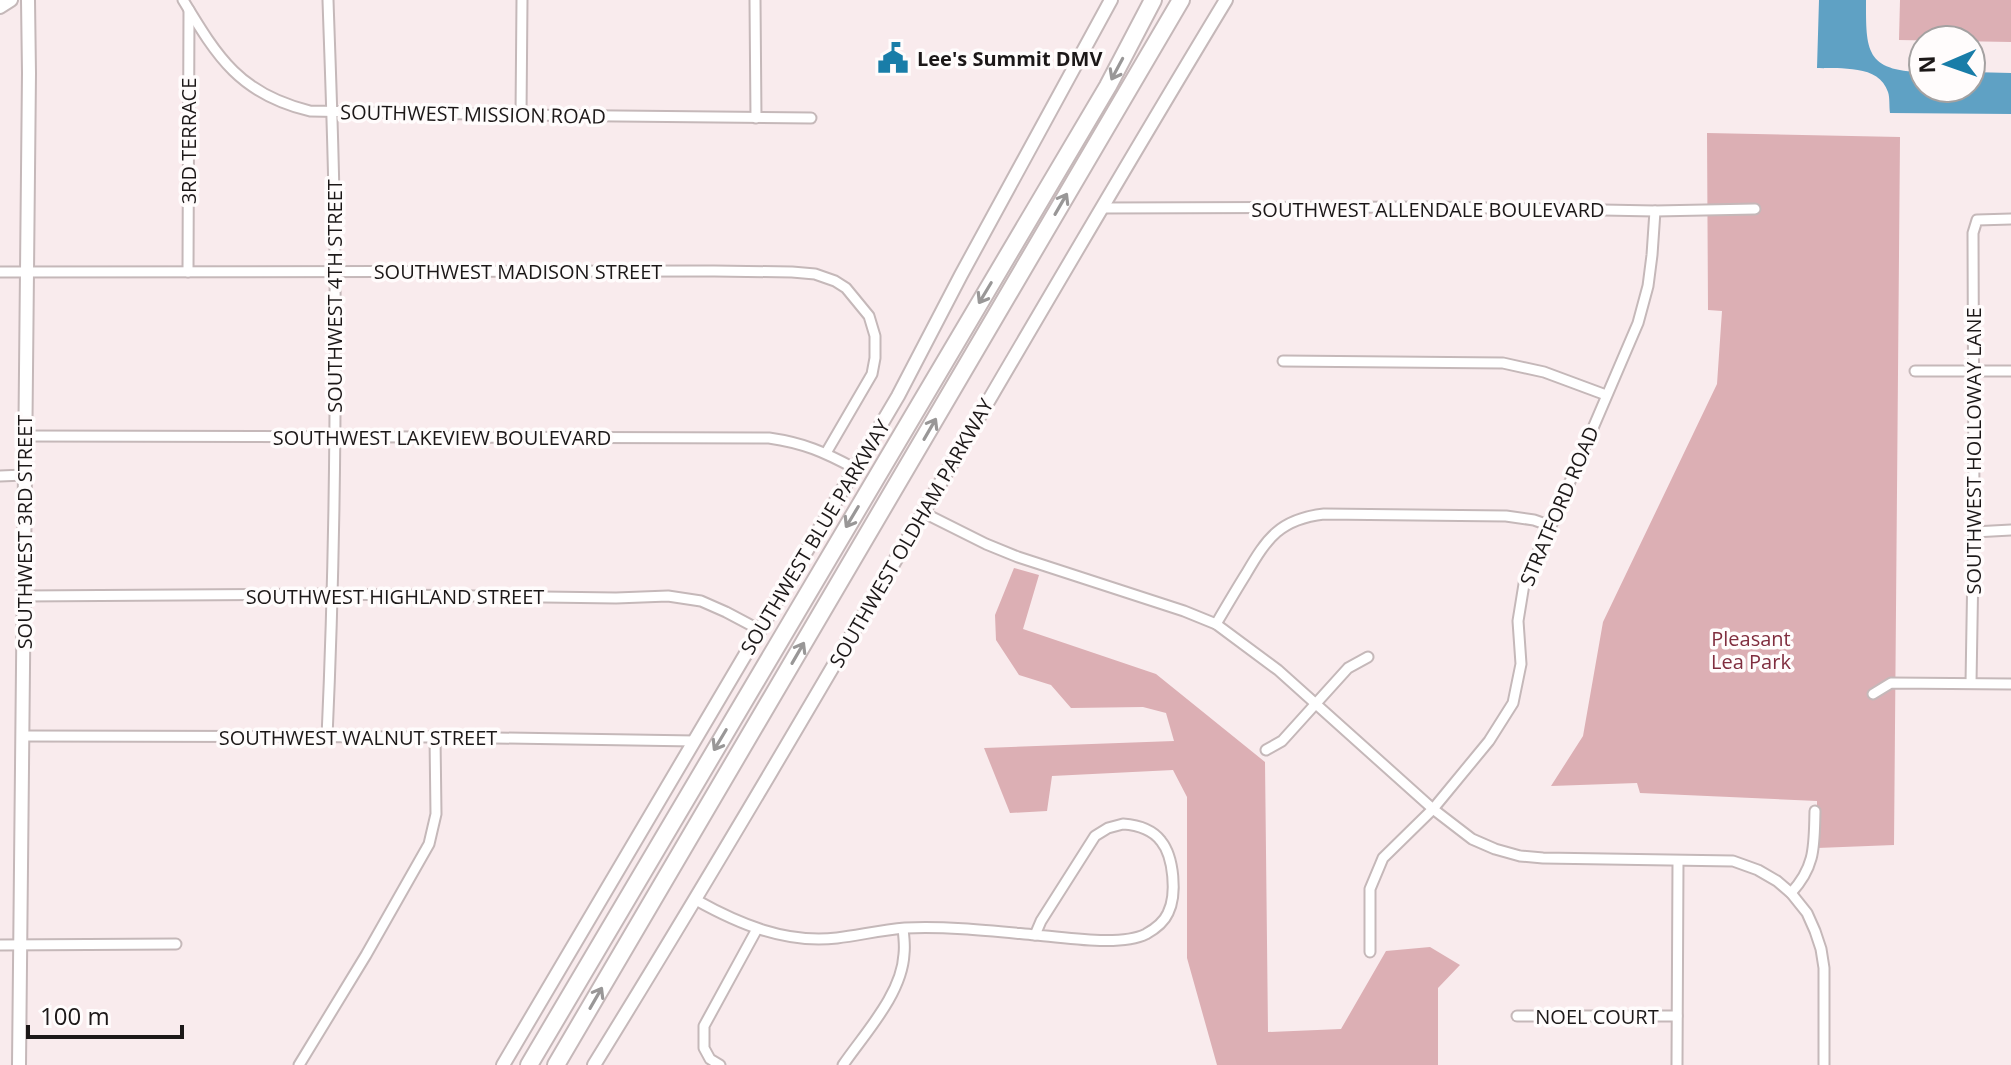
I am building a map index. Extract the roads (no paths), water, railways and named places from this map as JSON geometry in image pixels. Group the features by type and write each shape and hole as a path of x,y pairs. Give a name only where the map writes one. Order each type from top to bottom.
{"highway":[{"path":"529,1065 1108,86 1153,0"},
{"path":"556,1065 1181,0"}],"street":[{"path":"0,7 11,0"},
{"name":"SOUTHWEST 3RD STREET","path":"19,1065 28,0"},
{"name":"SOUTHWEST MISSION ROAD","path":"183,0 219,57 250,86 271,99 310,111 811,118"},
{"name":"SOUTHWEST 4TH STREET","path":"327,737 335,436 335,272 328,0"},
{"path":"521,115 522,0"},
{"path":"755,0 756,118"},
{"name":"SOUTHWEST BLUE PARKWAY","path":"503,1065 898,396 1111,0"},
{"name":"SOUTHWEST OLDHAM PARKWAY","path":"594,1065 696,900 1226,0"},
{"name":"3RD TERRACE","path":"188,272 189,10"},
{"name":"SOUTHWEST ALLENDALE BOULEVARD","path":"1102,208 1755,209"},
{"name":"STRATFORD ROAD","path":"1370,952 1370,889 1383,858 1433,809 1489,741 1513,703 1521,664 1518,621 1525,578 1551,526 1633,335 1648,286 1655,211"},
{"name":"SOUTHWEST HOLLOWAY LANE","path":"1971,683 1973,233 1977,220 2011,219"},
{"name":"SOUTHWEST MADISON STREET","path":"0,272 714,271 792,272 824,277 846,288 859,302 869,316 875,336 872,374 826,453"},
{"path":"1283,361 1503,363 1544,372 1606,395"},
{"path":"1915,371 2011,371"},
{"name":"SOUTHWEST LAKEVIEW BOULEVARD","path":"24,436 769,438 795,442 826,453 854,468"},
{"path":"0,476 24,475"},
{"path":"922,512 1018,557 1216,624 1278,670 1433,809 1472,839 1495,849 1543,858 1733,861 1777,881 1807,913 1821,949 1824,968 1824,1065"},
{"path":"1216,624 1263,545 1287,524 1300,519 1324,514 1506,516 1551,526"},
{"path":"1974,532 2011,530"},
{"name":"SOUTHWEST HIGHLAND STREET","path":"23,596 668,596 701,601 760,630"},
{"path":"1266,750 1282,741 1348,668 1368,657"},
{"path":"1873,694 1891,683 2011,684"},
{"name":"SOUTHWEST WALNUT STREET","path":"22,736 695,741"},
{"path":"299,1065 380,933 429,844 436,814 435,737"},
{"path":"1791,893 1803,880 1814,852 1815,811"},
{"path":"696,900 757,929 797,937 834,939 903,929 1124,940 1143,936 1154,929 1170,910 1172,869 1161,841 1138,825 1123,824 1095,836 1035,935"},
{"path":"1677,1065 1678,861"},
{"path":"720,1065 710,1059 704,1048 704,1026 757,929"},
{"path":"843,1065 892,994 901,973 903,929"},
{"path":"0,945 176,944"},
{"name":"NOEL COURT","path":"1517,1016 1677,1016"}],"water":[{"path":"1819,0 1866,0 1869,44 1879,62 1907,71 1907,104 1987,104 1987,72 2011,73 2011,114 1890,113 1888,92 1883,83 1868,72 1817,68"}],"place":[{"name":"Lee's Summit DMV","path":"893,58"}],"park label":[{"name":"Pleasant Lea Park","path":"1751,650"}]}
